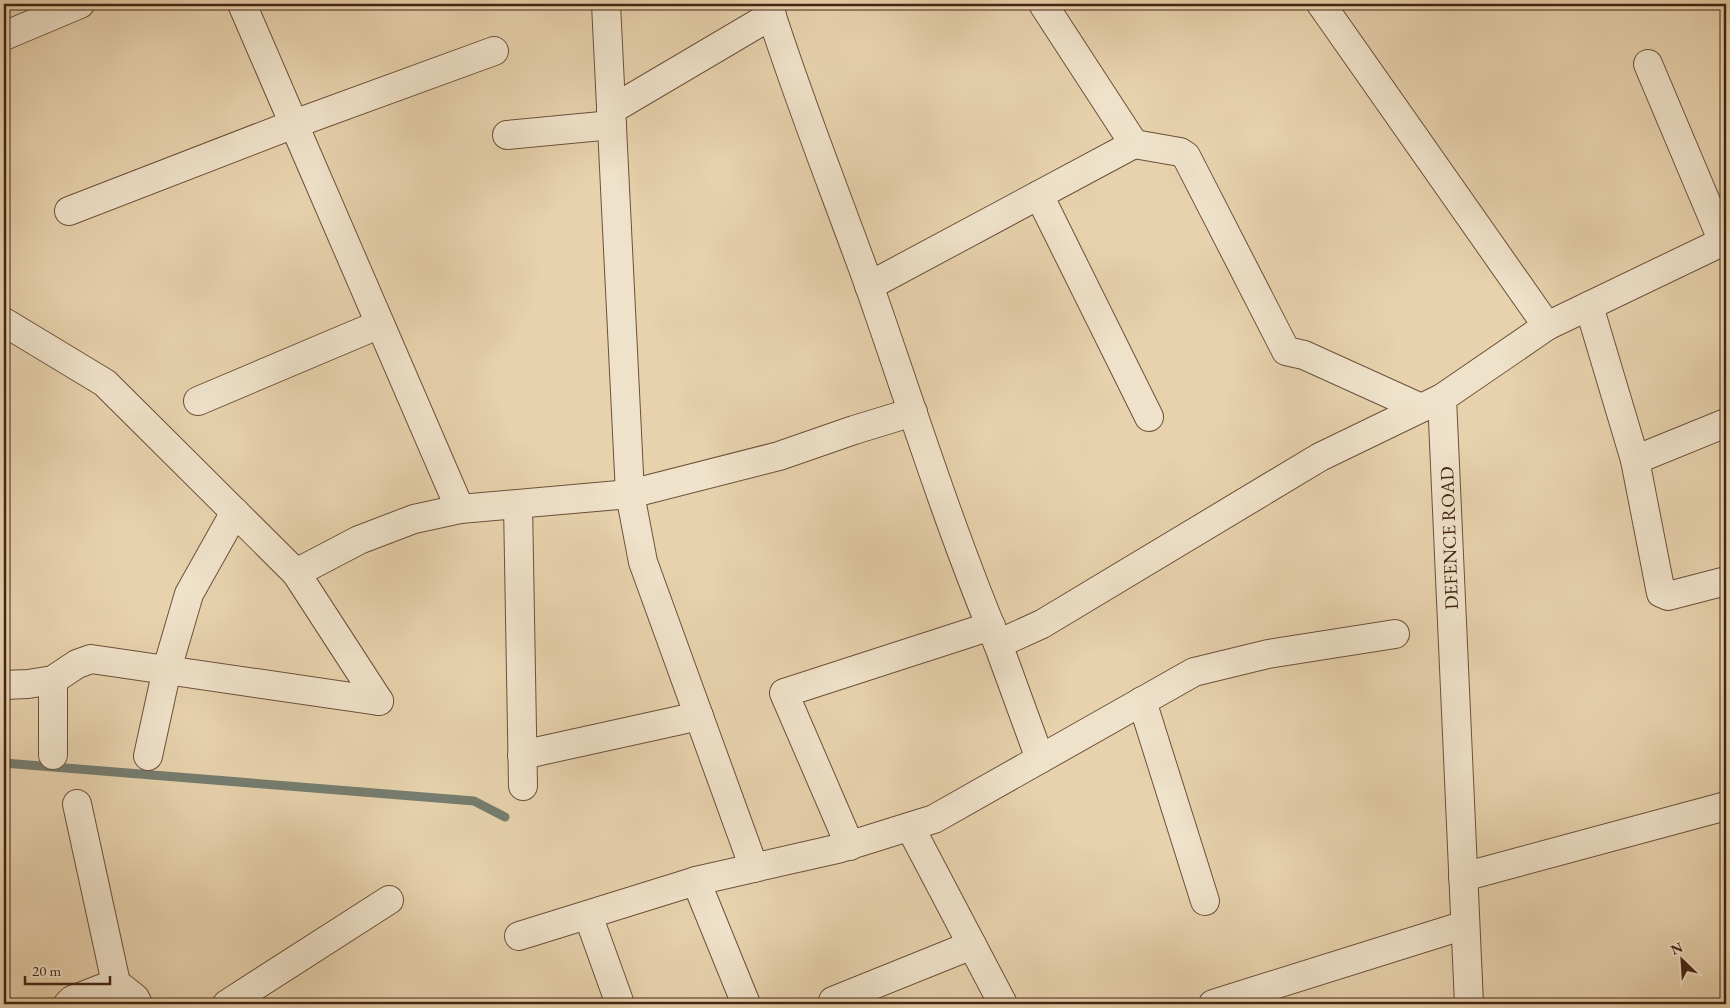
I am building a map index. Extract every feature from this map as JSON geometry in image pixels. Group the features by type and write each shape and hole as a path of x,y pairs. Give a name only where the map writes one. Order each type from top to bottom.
{"street":[{"path":"4,36 76,4"},
{"path":"242,4 460,508"},
{"path":"606,4 630,494 642,562 754,868"},
{"path":"1043,4 1134,144"},
{"path":"1321,4 1547,326"},
{"path":"507,135 611,118 770,9 912,412 1040,759"},
{"path":"69,211 294,124 494,51"},
{"path":"850,846 784,693 995,635 1042,624 1320,457 1432,403 1547,326 1724,241 1648,64"},
{"path":"869,286 1134,144 1180,152 1186,156 1286,351 1304,355 1432,403"},
{"path":"1039,195 1149,417"},
{"path":"1589,306 1635,460 1661,593 1668,596 1726,581"},
{"path":"4,322 105,383 296,573 379,701 91,659 77,664 53,680 4,685"},
{"path":"198,402 380,324"},
{"name":"DEFENCE ROAD","path":"1432,403 1463,877 1468,1004"},
{"path":"296,573 368,537 414,519 460,508 630,494 779,456 912,412"},
{"path":"1635,460 1726,422"},
{"path":"518,504 523,786"},
{"path":"148,756 167,669 189,594 235,512"},
{"path":"519,936 696,881 850,846 934,819 1194,672 1268,654 1394,634"},
{"path":"53,680 53,755"},
{"path":"1142,701 1205,901"},
{"path":"522,755 699,716"},
{"path":"77,804 116,984 135,998 138,1004"},
{"path":"1463,877 1726,806"},
{"path":"910,827 1003,1004"},
{"path":"696,881 746,1004"},
{"path":"227,1004 389,900"},
{"path":"588,914 620,1004"},
{"path":"1216,1004 1465,925"},
{"path":"833,1001 972,945"},
{"path":"68,1004 72,1000 116,984"}],"waterway":[{"path":"4,763 474,801 505,817"}]}
